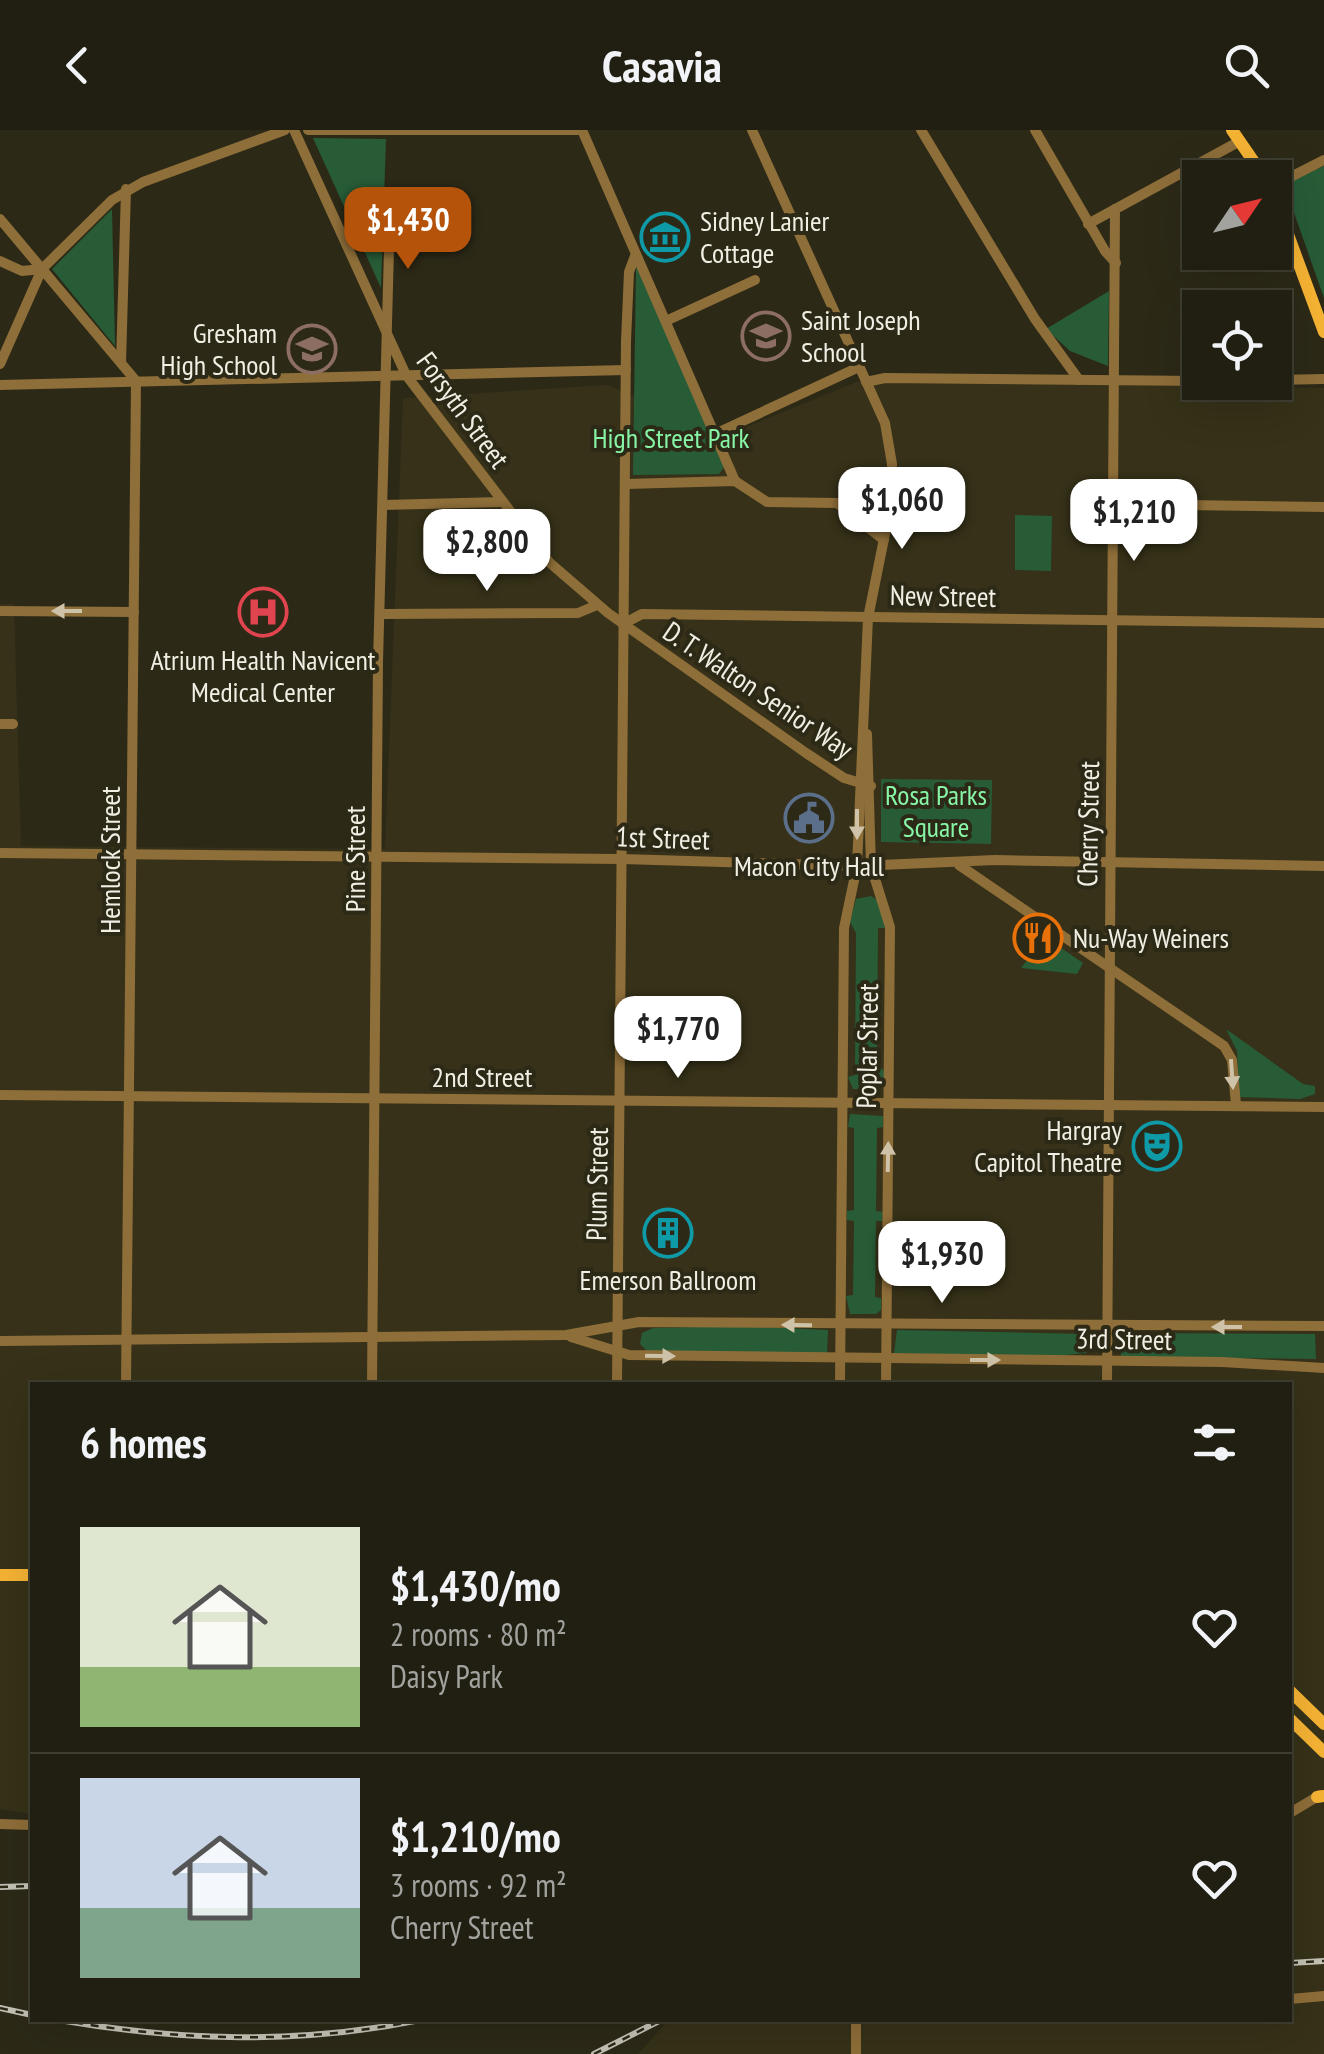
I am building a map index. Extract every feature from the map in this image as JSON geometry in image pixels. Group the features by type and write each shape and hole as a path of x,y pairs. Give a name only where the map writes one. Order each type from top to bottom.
{"main road":[{"path":"1236,136 1253,160"},
{"path":"1292,245 1324,332"},
{"path":"1312,300 1324,315"},
{"path":"0,1575 30,1575"},
{"path":"1292,1692 1323,1723"},
{"path":"1292,1720 1324,1752"}],"street":[{"path":"0,364 42,270 126,189 285,130"},
{"name":"Forsyth Street","path":"294,130 406,375 562,578 624,624"},
{"path":"308,130 581,130 628,230 634,256 668,320 735,481"},
{"name":"Poplar Street","path":"752,130 886,423 892,481 868,618 865,710 857,783 857,866 844,928 840,1382"},
{"path":"921,130 1054,348 1080,380"},
{"path":"1034,130 1088,224 1117,264"},
{"path":"1088,224 1236,136"},
{"path":"1292,176 1324,160"},
{"path":"122,364 126,189"},
{"name":"Pine Street","path":"372,1382 377,857 390,210"},
{"name":"Cherry Street","path":"1107,1382 1116,504 1112,380 1117,264 1114,210"},
{"path":"0,219 136,381"},
{"name":"Plum Street","path":"617,1382 626,370 628,272 634,256"},
{"path":"0,261 22,271 42,270"},
{"path":"668,320 755,280"},
{"path":"717,433 860,366"},
{"path":"0,385 626,370"},
{"path":"866,382 886,378 1182,381"},
{"path":"1292,380 1324,380"},
{"name":"Hemlock Street","path":"126,1382 136,381"},
{"path":"626,484 735,481 767,502 844,505 884,540"},
{"path":"384,505 502,502"},
{"path":"1116,504 1324,507"},
{"path":"382,614 578,613 597,605"},
{"path":"0,611 134,612"},
{"name":"New Street","path":"624,624 642,614 1324,623"},
{"name":"D. T. Walton Senior Way","path":"624,624 806,753 857,783 871,786"},
{"name":"Poplar Street","path":"865,710 872,866 890,927 886,1382"},
{"path":"0,724 13,724"},
{"name":"1st Street","path":"0,854 622,859 857,866 995,860 1324,866"},
{"path":"958,864 1224,1046 1232,1060 1236,1105"},
{"name":"2nd Street","path":"0,1095 1324,1107"},
{"name":"3rd Street","path":"0,1341 566,1336 618,1325 1324,1326"},
{"name":"3rd Street","path":"566,1336 618,1351 1324,1368"},
{"path":"1292,1812 1322,1795"},
{"path":"0,1811 2,1825 30,1825"},
{"path":"1292,1999 1324,1996"},
{"path":"856,2022 856,2054"}],"shaded area":[{"path":"859,381 1182,386 1182,400 1292,400 1292,388 1324,388 1324,2054 638,2054 667,2022 1292,2022 1292,1382 30,1382 30,1814 0,1809 0,604 14,604 21,846 385,849 403,398 607,385 729,434"}],"green space":[{"path":"313,138 386,139 381,288"},
{"path":"1324,166 1324,298 1292,207 1295,179"},
{"path":"112,209 115,346 52,269"},
{"name":"High Street Park","path":"636,266 725,466 719,474 633,475"},
{"path":"1109,291 1108,366 1070,351 1046,329"},
{"path":"1015,515 1052,516 1051,571 1015,570"},
{"name":"Rosa Parks Square","path":"881,779 992,780 991,844 881,842"},
{"path":"871,896 879,901 885,928 878,928 877,1063 884,1071 884,1084 878,1089 853,1089 848,1077 855,1075 856,933 850,922 856,899"},
{"path":"1045,937 1083,963 1077,974 1021,968"},
{"path":"1226,1029 1303,1084 1315,1086 1315,1094 1300,1099 1239,1097 1237,1051"},
{"path":"850,1114 883,1116 883,1127 877,1128 876,1211 883,1212 882,1221 876,1221 875,1297 881,1298 881,1310 876,1314 850,1314 846,1296 853,1295 854,1221 847,1220 847,1211 854,1210 854,1128 848,1127"},
{"path":"653,1328 828,1330 827,1354 647,1351 640,1344 642,1333"},
{"path":"897,1330 1086,1334 1086,1353 1046,1357 894,1353"},
{"path":"1119,1333 1315,1334 1316,1359 1121,1357"}],"railway":[{"path":"0,1887 30,1886"},
{"path":"1292,1963 1324,1961"},
{"path":"0,2008 30,2015"},
{"path":"72,2022 150,2032 240,2037 329,2034 408,2022"},
{"path":"594,2054 657,2022"}],"place":[{"name":"Sidney Lanier Cottage","path":"665,237"},
{"name":"Saint Joseph School","path":"766,336"},
{"name":"Gresham High School","path":"312,349"},
{"name":"Atrium Health Navicent Medical Center","path":"263,612"},
{"name":"Macon City Hall","path":"809,818"},
{"name":"Nu-Way Weiners","path":"1038,938"},
{"name":"Hargray Capitol Theatre","path":"1157,1146"},
{"name":"Emerson Ballroom","path":"668,1233"}]}
